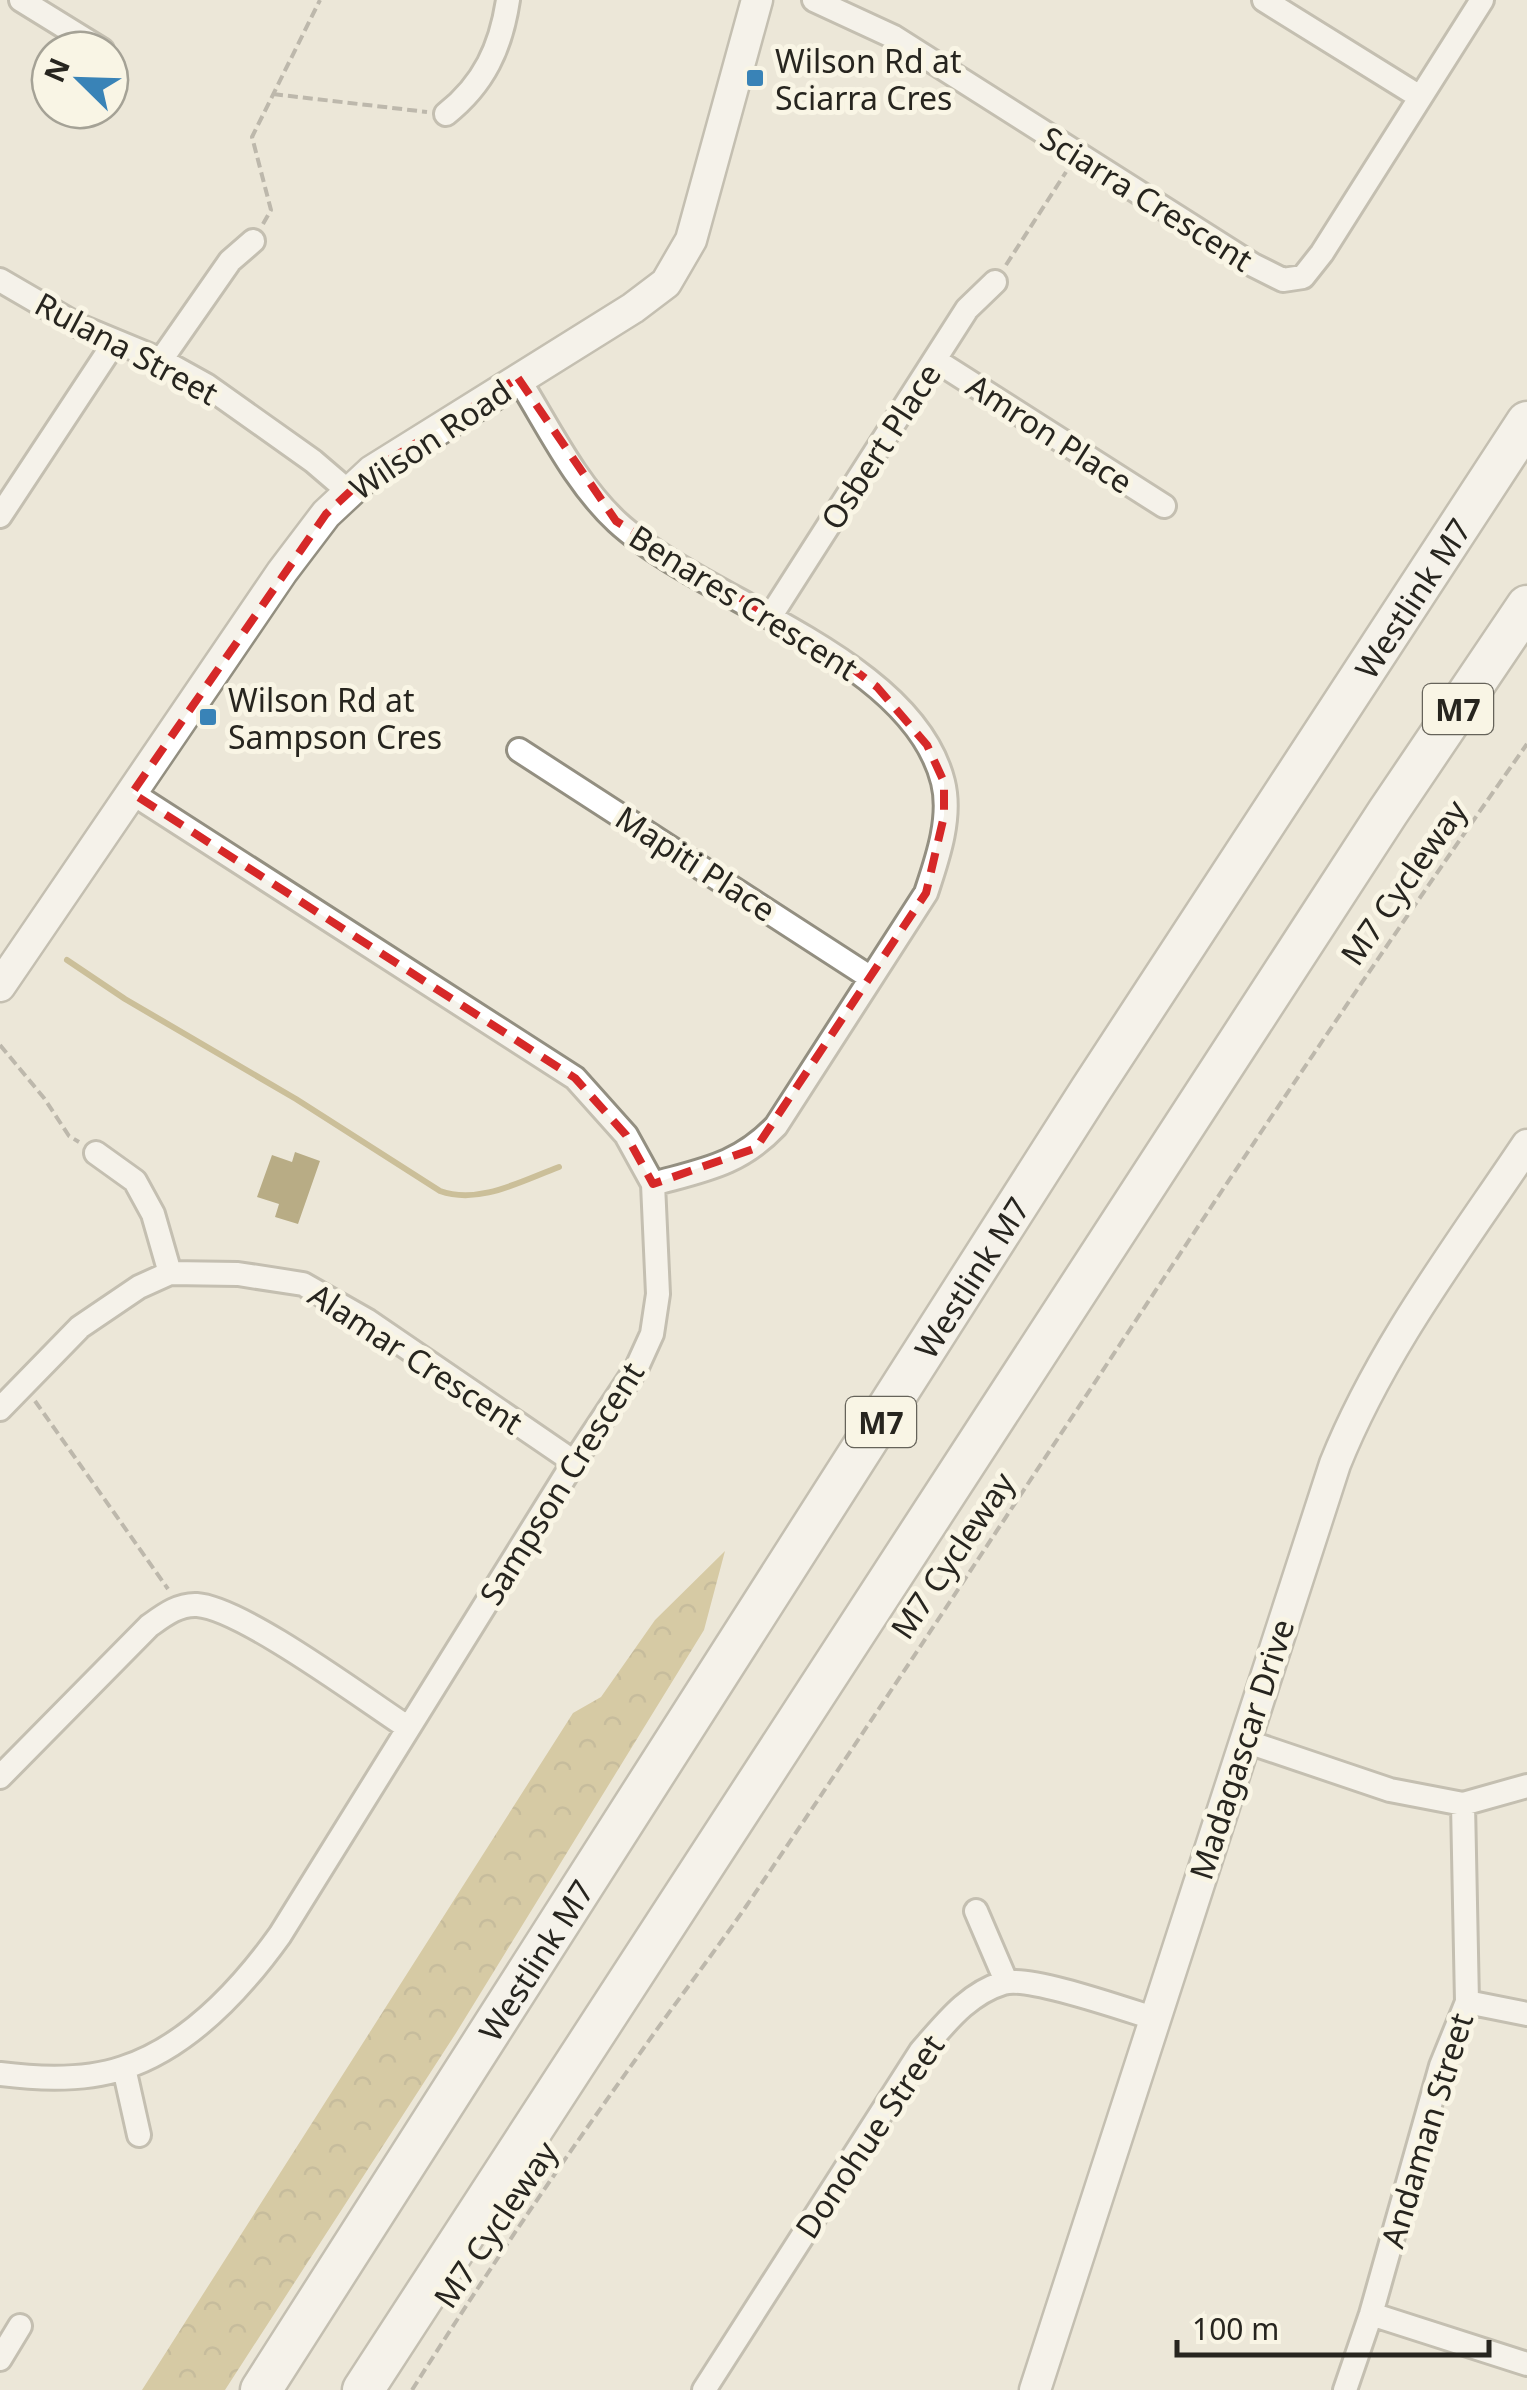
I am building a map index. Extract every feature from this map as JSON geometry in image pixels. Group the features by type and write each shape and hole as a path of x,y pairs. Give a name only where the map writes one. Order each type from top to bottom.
{"highway":[{"name":"Westlink M7","path":"260,2390 1090,1091 1527,420"},
{"name":"M7","path":"364,2390 1388,812 1527,606"}],"street":[{"path":"21,0 69,30"},
{"path":"446,114 470,95 491,62 504,27 508,0"},
{"name":"Wilson Road","path":"0,986 282,572 326,514 388,460 633,308 666,283 676,270 698,218 758,0"},
{"name":"Sciarra Crescent","path":"814,0 894,37 1253,265 1283,280 1303,277 1322,253 1482,0"},
{"path":"1264,0 1420,97"},
{"path":"162,360 230,261 253,241"},
{"name":"Rulana Street","path":"0,280 114,342 162,360 313,461 348,492"},
{"name":"Osbert Place","path":"770,616 967,309 995,282"},
{"path":"0,516 114,342"},
{"name":"Amron Place","path":"935,360 1164,506"},
{"name":"Benares Crescent","path":"518,378 574,468 616,521 646,545 770,616 877,687 927,744 944,782 939,855 926,893 776,1126 756,1148 730,1163 653,1184"},
{"name":"Mapiti Place","path":"519,750 871,978"},
{"name":"Sampson Crescent","path":"0,2074 78,2076 124,2068 170,2044 214,2013 253,1973 574,1462 619,1397 652,1334 658,1294 653,1184 626,1134 575,1078 132,793"},
{"name":"Madagascar Drive","path":"1035,2390 1323,1496 1348,1431 1404,1329 1527,1145"},
{"path":"96,1153 135,1181 153,1214 170,1273"},
{"name":"Alamar Crescent","path":"0,1409 80,1327 124,1296 170,1273 238,1274 303,1284 368,1320 574,1462"},
{"path":"0,1777 148,1626 171,1610 196,1604 252,1626 408,1727"},
{"path":"1244,1741 1390,1790 1463,1804 1527,1786"},
{"name":"Andaman Street","path":"1345,2390 1372,2314 1442,2066 1467,2002 1463,1804"},
{"path":"976,1911 1006,1981 1048,1988 1153,2018"},
{"name":"Donohue Street","path":"704,2390 921,2051 961,2005 1006,1981"},
{"path":"1467,2002 1527,2014"},
{"path":"124,2068 140,2135"},
{"path":"1372,2314 1527,2364"},
{"path":"0,2359 20,2326"}],"path":[{"path":"253,241 271,210 252,137 320,0"},
{"path":"273,94 446,114"},
{"path":"995,282 1077,154"},
{"name":"M7 Cycleway","path":"412,2390 632,2064 744,1908 1262,1128 1527,744"},
{"path":"0,1045 44,1098 69,1136 96,1153"},
{"path":"23,1385 181,1608"}],"highlighted area":[{"path":"518,378 616,521 841,660 877,687 927,745 944,782 944,816 926,893 756,1148 653,1184 626,1135 575,1078 132,793 326,514 372,471"}],"green space":[{"path":"725,1551 704,1630 456,2033 225,2390 142,2390 573,1713 601,1697 655,1620"}],"building":[{"path":"295,1152 320,1161 298,1224 275,1217 279,1204 257,1197 272,1155 292,1162"}],"waterway":[{"path":"67,960 440,1191 455,1195 485,1193 559,1167"}],"place":[{"name":"Wilson Rd at Sciarra Cres","path":"755,78"},
{"name":"Wilson Rd at Sampson Cres","path":"208,717"}]}
